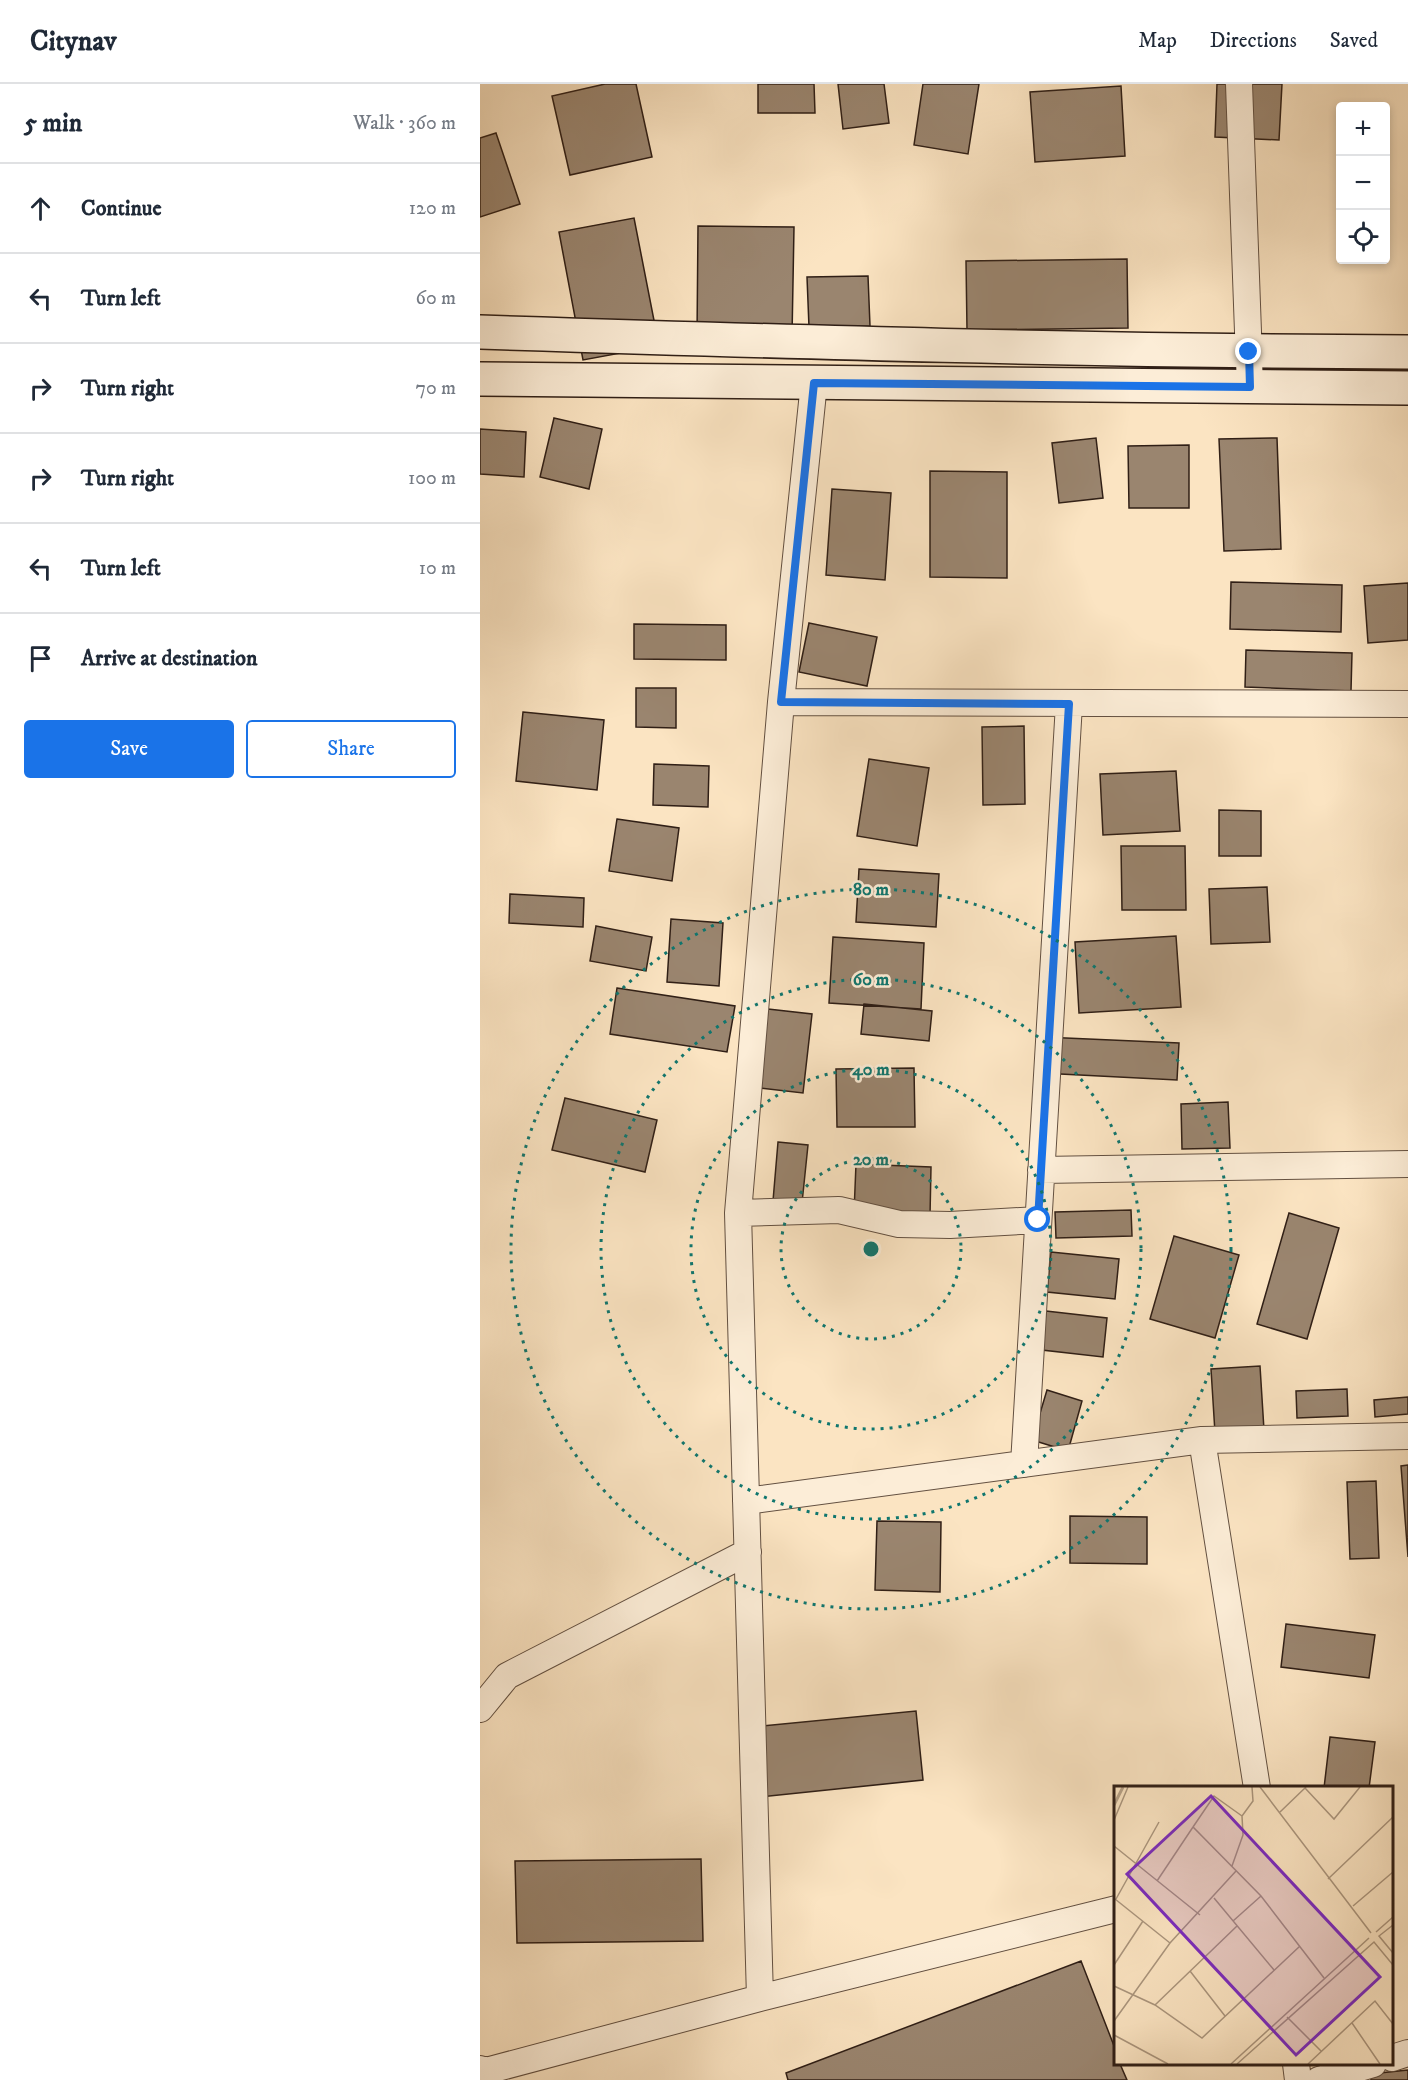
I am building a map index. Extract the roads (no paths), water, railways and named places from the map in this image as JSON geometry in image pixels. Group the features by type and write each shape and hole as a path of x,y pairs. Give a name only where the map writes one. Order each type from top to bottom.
{"street":[{"path":"1239,84 1250,387"},
{"path":"480,332 806,343 1249,352 1408,352"},
{"path":"480,379 1408,388"},
{"path":"760,1998 738,1213 781,702 814,383"},
{"path":"781,702 1408,704"},
{"path":"1024,1464 1069,704"},
{"path":"1041,1170 1408,1164"},
{"path":"738,1213 839,1210 898,1224 930,1225 1038,1220"},
{"path":"746,1501 1202,1440 1408,1436"},
{"path":"1202,1440 1257,1786"},
{"path":"480,1709 507,1676 748,1552"},
{"path":"480,2069 486,2071 760,1998 1114,1910"},
{"path":"1393,2058 1408,2053"},
{"path":"1296,2065 1298,2080"},
{"path":"1319,2080 1370,2065"}]}
